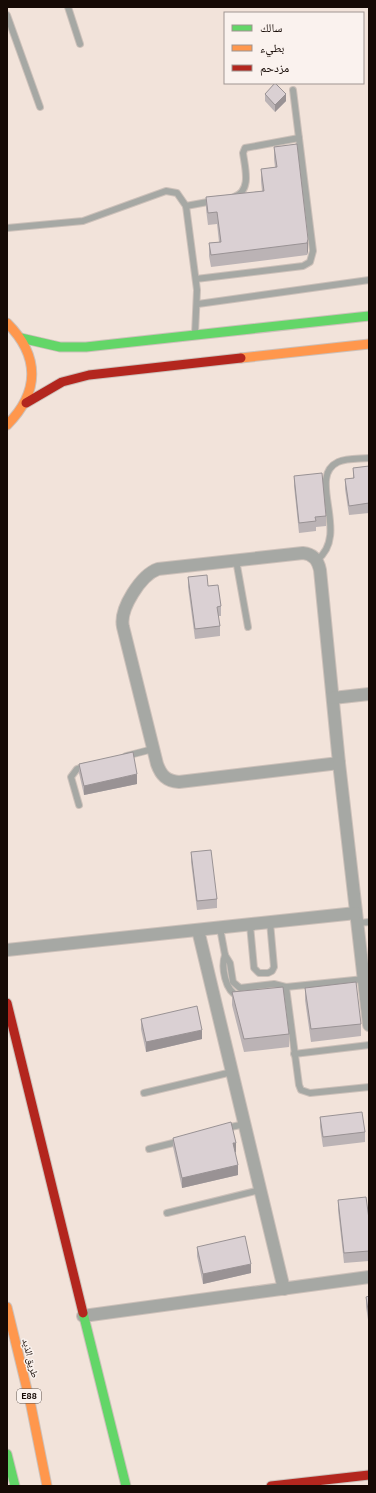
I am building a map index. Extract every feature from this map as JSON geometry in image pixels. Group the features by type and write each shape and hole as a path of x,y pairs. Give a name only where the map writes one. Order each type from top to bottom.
{"main road":[{"path":"21,338 47,344 79,347 369,316"},
{"path":"7,323 21,338 30,356 33,375 30,394 26,403 15,418 7,425"},
{"path":"26,403 62,382 89,375 369,344"},
{"path":"7,1003 126,1486"},
{"name":"طريق الذيد","path":"7,1307 31,1406 48,1486"},
{"path":"31,1406 55,1486"},
{"path":"7,1454 15,1486"},
{"path":"271,1486 369,1475"}],"street":[{"path":"339,763 173,782 163,777 159,770 153,750 122,621 123,610 145,577 153,571 303,553 309,553 317,560 320,570 339,763 361,919 364,979 369,1025"},
{"path":"333,698 369,694"},
{"path":"7,950 270,922 361,919"},
{"path":"198,930 284,1289"},
{"path":"84,1316 369,1277"}],"lane":[{"path":"68,7 80,44"},
{"path":"7,15 40,107"},
{"path":"196,279 303,266 310,262 313,251 293,90"},
{"path":"225,198 236,196 245,188 245,148 299,138"},
{"path":"7,228 84,221 166,191 178,193 186,206 196,279 198,304 195,335"},
{"path":"186,206 217,200"},
{"path":"198,304 369,280"},
{"path":"317,560 326,552 330,540 326,481 329,471 340,461 369,458"},
{"path":"236,560 248,627"},
{"path":"117,758 153,750"},
{"path":"79,805 71,777 77,769 94,764"},
{"path":"250,925 254,968 259,973 268,973 272,971 274,967 270,922"},
{"path":"220,928 226,955 230,963 233,982 242,988 274,984 286,987 364,979"},
{"path":"226,955 224,967 228,988 232,993 242,996"},
{"path":"276,993 286,987"},
{"path":"286,987 299,1085 304,1092 310,1093 369,1087"},
{"path":"294,1054 369,1045"},
{"path":"144,1094 232,1072"},
{"path":"223,1129 244,1124"},
{"path":"149,1149 186,1139"},
{"path":"167,1213 260,1190"}],"building":[{"path":"274,84 276,84 286,94 275,105 265,94"},
{"path":"297,144 308,239 307,243 211,255 209,243 221,242 217,212 208,213 206,197 264,191 261,169 277,167 274,147"},
{"path":"369,466 369,503 349,506 345,479 354,478 353,468"},
{"path":"322,473 326,516 315,517 316,521 299,523 294,476"},
{"path":"207,575 208,586 218,585 221,606 217,607 220,626 195,629 188,577"},
{"path":"133,752 137,774 84,786 79,764"},
{"path":"211,850 217,899 197,901 191,852"},
{"path":"356,982 361,1024 311,1029 305,988"},
{"path":"283,987 289,1034 244,1039 232,992"},
{"path":"197,1006 202,1030 146,1042 141,1019"},
{"path":"362,1112 365,1132 323,1137 320,1117"},
{"path":"231,1122 236,1143 233,1143 238,1165 182,1178 173,1138"},
{"path":"366,1197 369,1219 369,1251 344,1253 338,1200"},
{"path":"245,1236 251,1264 203,1274 197,1247"},
{"path":"369,1296 369,1316 366,1297"}],"traffic: fast":[{"path":"21,338 60,347 86,347 369,316"},
{"path":"83,1313 126,1486"},
{"path":"7,1454 15,1486"}],"traffic: slow":[{"path":"7,323 26,348 32,374 26,400 7,425"},
{"path":"241,358 369,344"},
{"path":"7,1307 31,1406 47,1486"}],"traffic: jam":[{"path":"26,403 62,382 89,375 241,358"},
{"path":"7,1003 83,1313"},
{"path":"271,1486 369,1475"}]}
